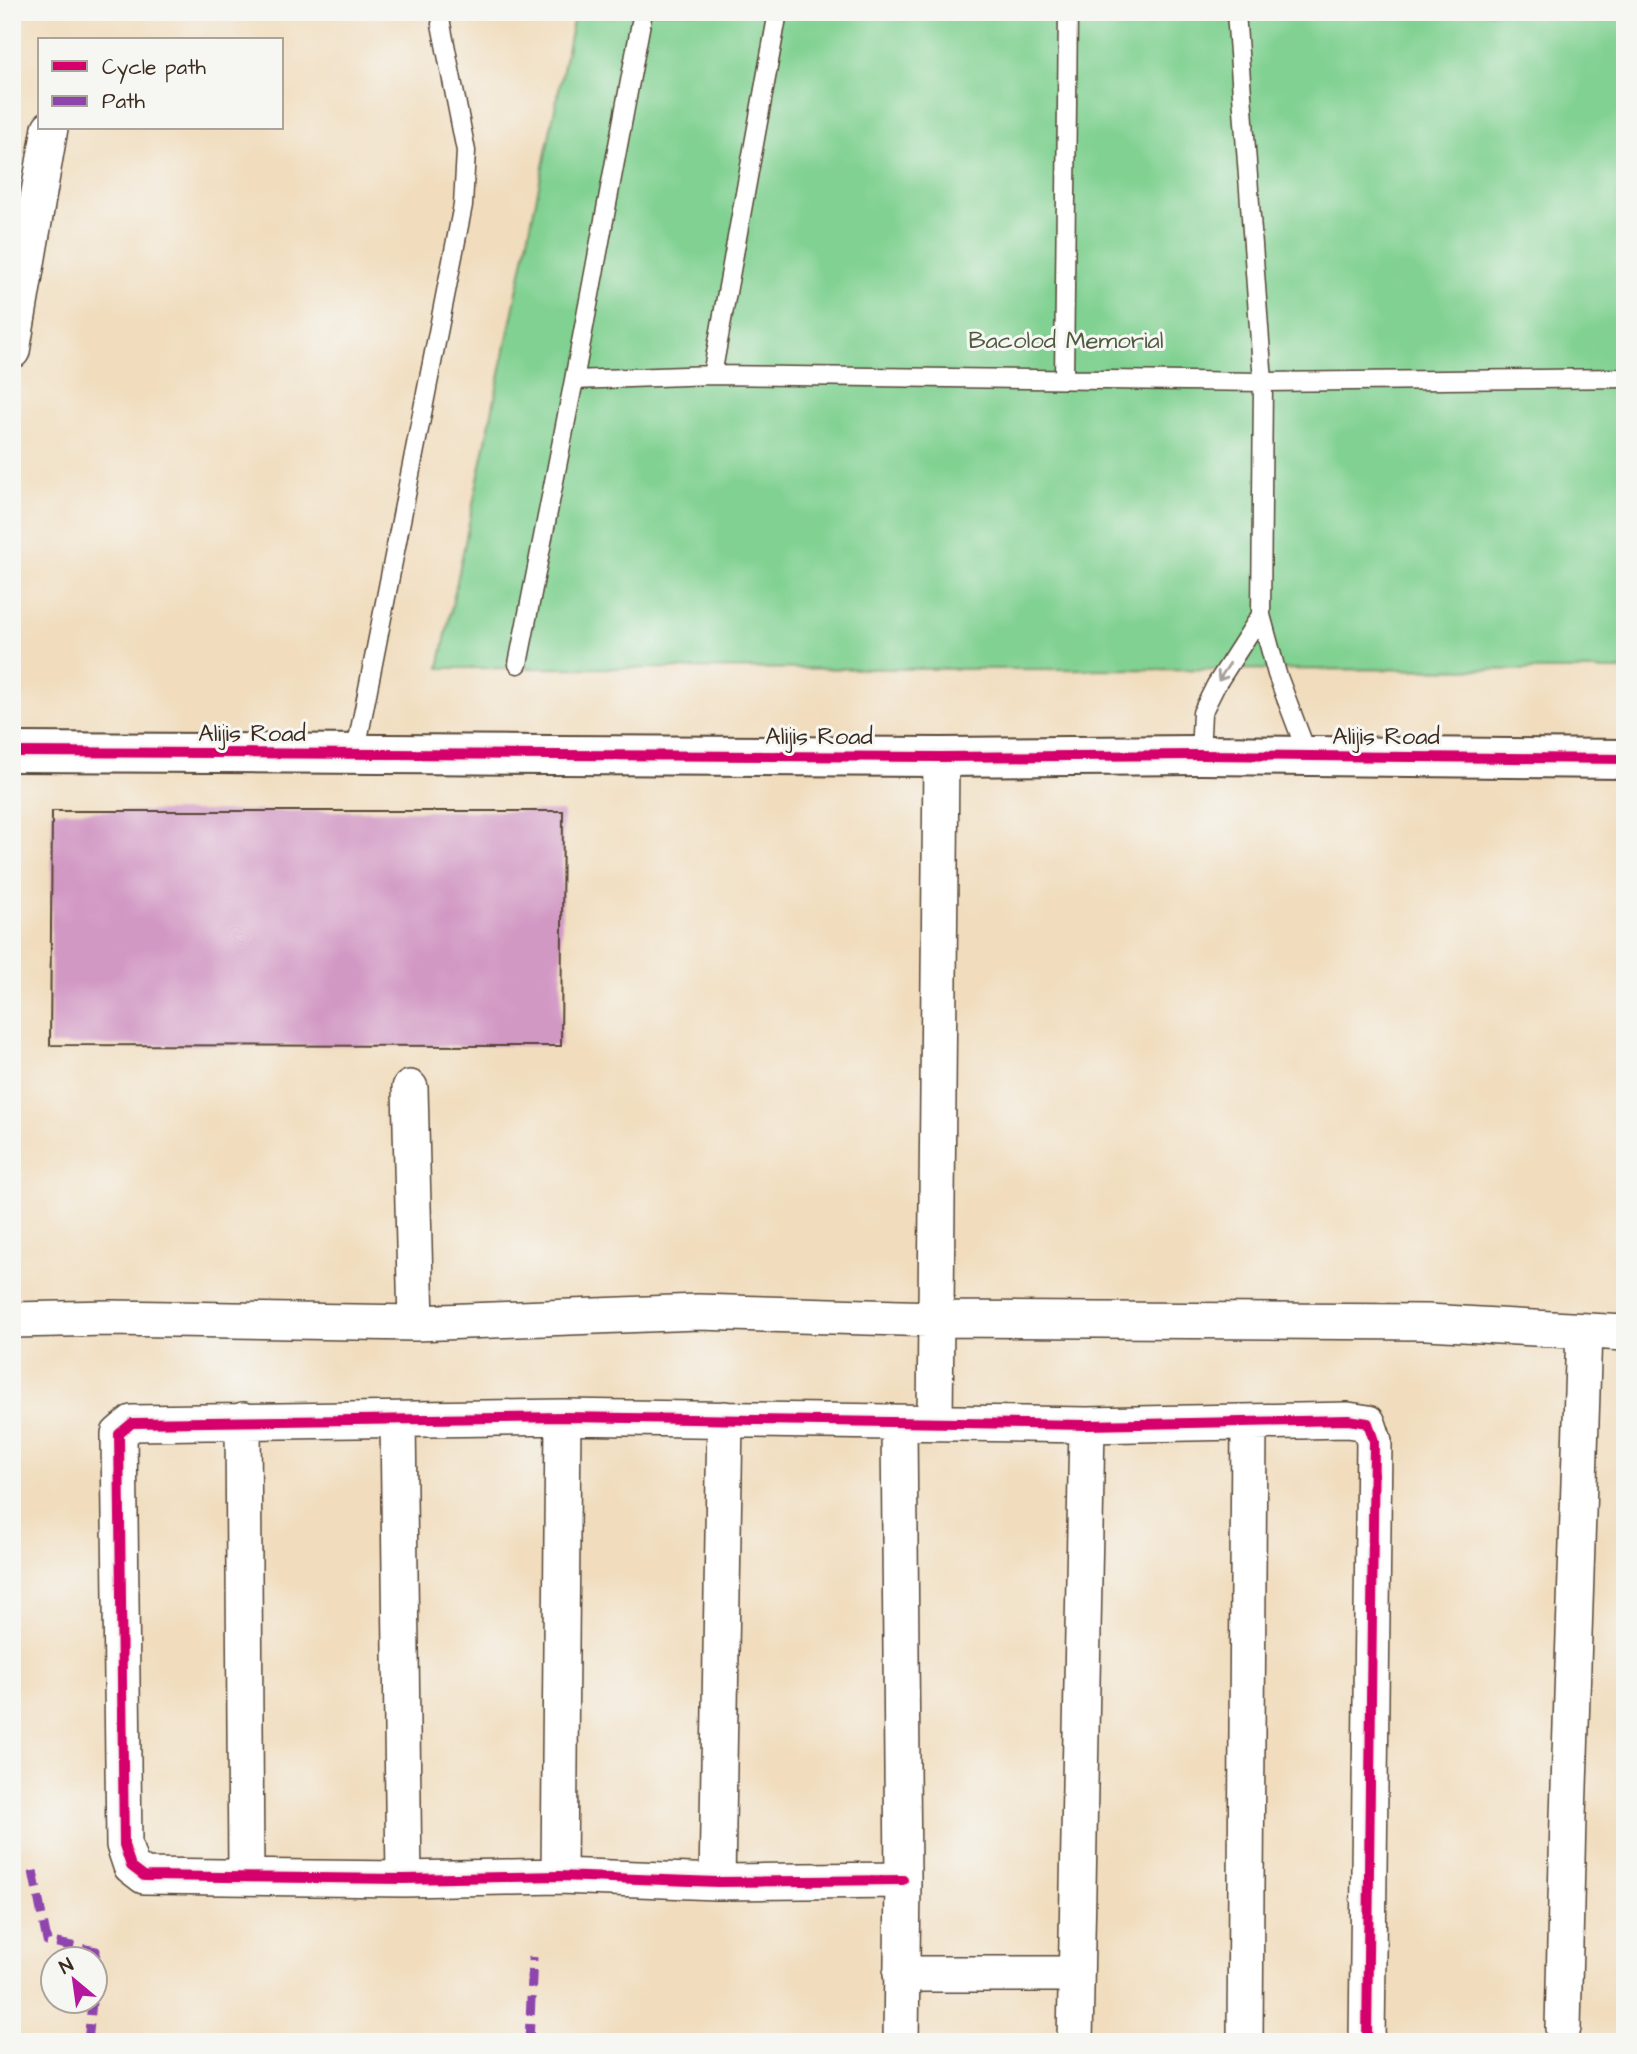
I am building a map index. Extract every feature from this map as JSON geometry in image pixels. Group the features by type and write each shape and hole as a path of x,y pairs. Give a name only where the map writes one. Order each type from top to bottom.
{"main road":[{"name":"Alijis Road","path":"12,752 941,757 1200,755 1625,759"}],"street":[{"path":"12,351 51,130"},
{"path":"935,1423 941,757"},
{"path":"410,1088 416,1323"},
{"path":"12,1320 110,1318 416,1323 698,1312 936,1319 1427,1321 1625,1333"},
{"path":"1563,2028 1584,1331"},
{"path":"559,1876 563,1417"},
{"path":"903,1880 717,1882 559,1876 404,1879 144,1876 131,1866 124,1844 119,1434 132,1423 563,1417 1087,1426 1348,1420 1368,1423 1374,1441 1367,2042"},
{"path":"717,1882 725,1419"},
{"path":"243,1420 246,1877"},
{"path":"398,1421 404,1879"},
{"path":"899,1423 903,1880 901,2042"},
{"path":"1245,2042 1249,1423"},
{"path":"1075,2042 1087,1426"},
{"path":"901,1974 1075,1974"}],"lane":[{"path":"518,664 643,12"},
{"path":"712,375 778,12"},
{"path":"1064,379 1068,12"},
{"path":"1236,12 1263,382 1261,615 1277,674 1308,756"},
{"path":"355,755 463,205 466,151 441,24"},
{"path":"574,380 712,375 1263,382 1625,378"},
{"path":"1200,755 1202,713 1216,685 1261,615"}],"green space":[{"name":"Bacolod Memorial","path":"575,12 1625,12 1625,670 439,668"}],"building":[{"path":"52,811 563,811 561,1046 50,1045"}],"marked path":[{"path":"33,1871 47,1941 72,1946"},
{"path":"529,2042 533,1957"},
{"path":"88,2042 91,2016"}],"cycle path":[{"path":"12,752 941,757 1200,755 1625,759"},
{"path":"903,1880 717,1882 559,1876 404,1879 144,1876 131,1866 124,1845 119,1434 132,1423 563,1417 1087,1425 1348,1420 1368,1423 1374,1441 1367,2042"}]}
